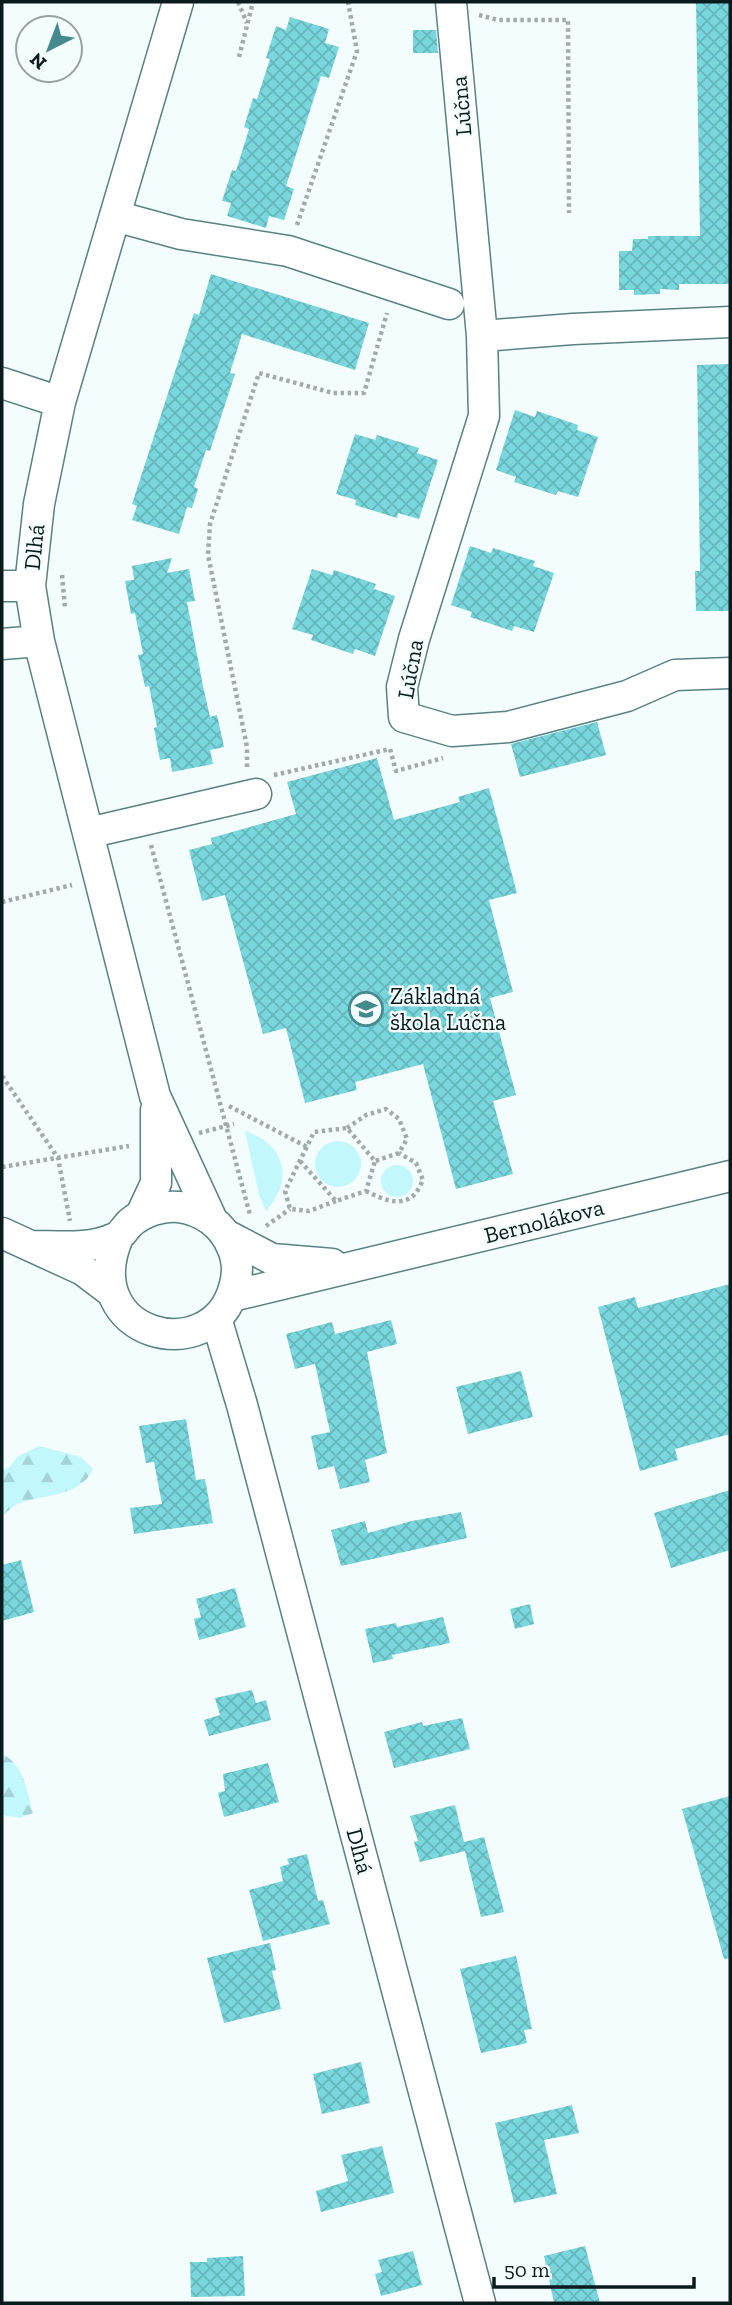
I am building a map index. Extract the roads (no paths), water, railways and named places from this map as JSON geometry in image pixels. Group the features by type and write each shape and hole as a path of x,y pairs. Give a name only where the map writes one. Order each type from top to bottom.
{"street":[{"name":"Dlhá","path":"155,1096 39,640 16,586 60,402 178,2"},
{"name":"Lúčna","path":"452,2 482,336 484,416 414,639 402,687 404,717 452,731 508,727 627,696 675,675 730,673"},
{"path":"115,216 181,234 288,251 449,304"},
{"path":"482,336 730,322"},
{"path":"2,383 60,402"},
{"path":"2,644 39,640"},
{"path":"88,833 250,791"},
{"path":"141,1215 156,1183 155,1096"},
{"path":"155,1096 230,1225 237,1265 236,1281 224,1307 204,1327 189,1333 158,1333 130,1318 113,1292 109,1273 111,1254 118,1237 129,1224 141,1215 159,1208 177,1207 196,1211 230,1225 272,1259 357,1266"},
{"name":"Bernolákova","path":"224,1307 357,1266 730,1176"},
{"path":"2,1233 83,1270 113,1292"},
{"path":"32,1246 89,1247 118,1237"},
{"name":"Dlhá","path":"224,1307 242,1405 471,2301"},
{"path":"173,1335 209,1356 242,1405"}],"place":[{"name":"Základná škola Lúčna","path":"366,1009"}]}
